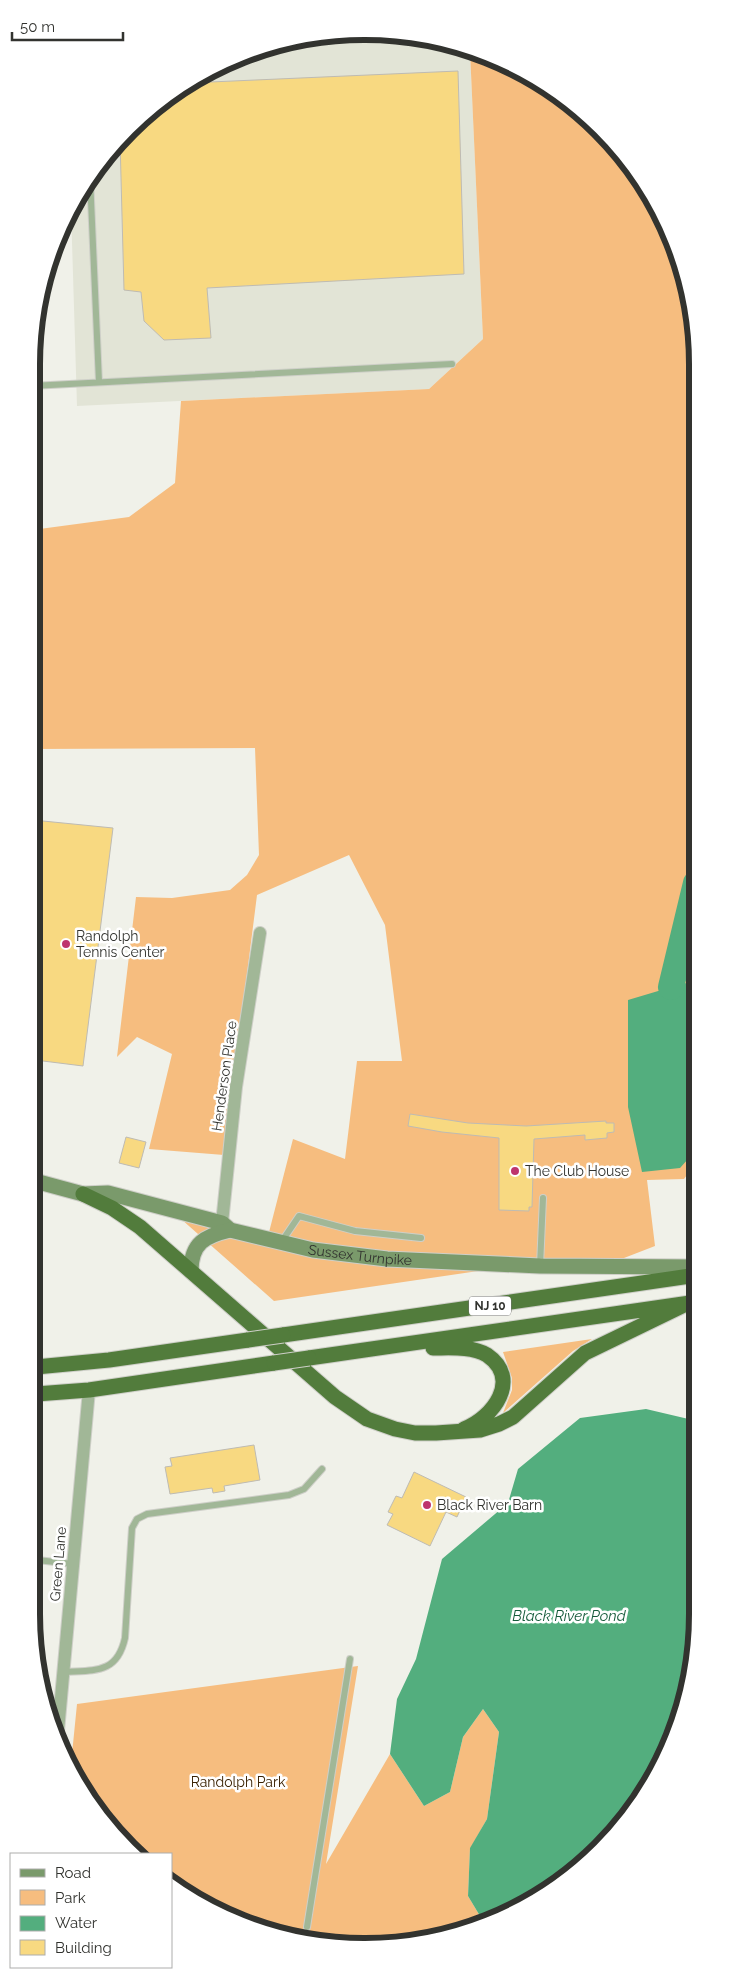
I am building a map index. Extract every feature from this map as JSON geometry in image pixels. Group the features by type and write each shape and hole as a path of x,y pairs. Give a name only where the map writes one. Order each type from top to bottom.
{"highway":[{"path":"83,1194 112,1208 140,1227 334,1397 367,1419 415,1433 480,1430 499,1424 522,1410 584,1353 689,1305"},
{"name":"NJ 10","path":"40,1367 109,1360 689,1276"},
{"name":"NJ 10","path":"40,1394 89,1390 689,1304"},
{"path":"393,1346 472,1350 487,1356 496,1365 503,1384 500,1399 495,1407 477,1423 455,1432"}],"main road":[{"name":"Sussex Turnpike","path":"40,1182 83,1194 108,1193 281,1242 313,1250 353,1256 540,1266 689,1267"},
{"path":"191,1271 191,1260 202,1240 226,1226"}],"street":[{"name":"Henderson Place","path":"226,1226 236,1087 260,933"},
{"name":"Green Lane","path":"59,1723 89,1390"}],"lane":[{"path":"91,191 99,382"},
{"path":"40,385 452,364"},
{"path":"540,1266 543,1198"},
{"path":"281,1242 299,1216 355,1231 421,1238"},
{"path":"64,1672 97,1670 110,1664 122,1653 125,1638 132,1528 137,1519 147,1514 288,1495 304,1489 322,1469"},
{"path":"40,1560 74,1564"},
{"path":"308,1927 350,1659"}],"shaded area":[{"path":"343,41 386,41 428,46 470,58 483,339 429,389 77,406 71,225 83,202 107,167 135,135 167,107 202,83 260,57 301,46"}],"green space":[{"path":"470,58 527,83 562,107 594,135 622,167 646,202 656,221 672,260 683,301 689,364 689,1172 684,1179 647,1180 655,1246 624,1258 560,1259 274,1301 181,1219 267,1240 293,1139 345,1159 357,1061 402,1061 385,925 349,855 257,895 224,1155 149,1149 172,1054 137,1037 117,1057 136,897 172,898 230,890 247,875 259,855 255,748 40,749 40,529 129,517 175,483 181,401 429,389 483,339"},
{"path":"592,1339 573,1351 503,1413 512,1390 512,1378 503,1352"},
{"name":"Randolph Park","path":"358,1666 326,1864 390,1754 424,1806 450,1792 463,1737 483,1709 499,1732 487,1819 470,1849 468,1896 480,1916 428,1932 386,1937 343,1937 301,1932 260,1921 202,1895 172,1875 172,1853 146,1853 135,1843 107,1811 83,1776 72,1755 77,1704"}],"water":[{"path":"685,983 689,985 689,1158 680,1168 642,1172 628,1107 628,1000"},
{"name":"Black River Pond","path":"646,1409 689,1419 689,1614 683,1677 672,1718 656,1757 646,1776 622,1811 594,1843 562,1871 527,1895 480,1916 468,1896 470,1848 487,1819 499,1732 483,1709 463,1737 450,1792 424,1806 390,1754 397,1699 416,1659 442,1559 508,1503 518,1469 580,1418"}],"building":[{"path":"458,71 464,274 207,288 211,338 164,340 144,321 141,292 124,290 120,152 135,135 167,107 203,82"},
{"name":"Randolph Tennis Center","path":"40,821 113,828 83,1066 40,1061"},
{"path":"410,1114 468,1123 526,1126 606,1121 606,1123 614,1123 614,1132 607,1133 607,1138 585,1140 585,1135 534,1139 532,1207 529,1207 529,1211 499,1210 499,1138 442,1132 408,1126"},
{"path":"126,1137 146,1142 139,1168 119,1163"},
{"path":"254,1445 260,1480 224,1486 225,1491 213,1493 212,1488 170,1494 165,1467 172,1466 170,1458"},
{"name":"Black River Barn","path":"414,1472 466,1497 457,1517 446,1512 430,1546 387,1525 393,1514 388,1512 396,1496 402,1498"}],"waterway":[{"path":"671,987 689,912"}],"place":[{"name":"Randolph Tennis Center","path":"66,944"},
{"name":"The Club House","path":"515,1171"},
{"name":"Black River Barn","path":"427,1505"}]}
